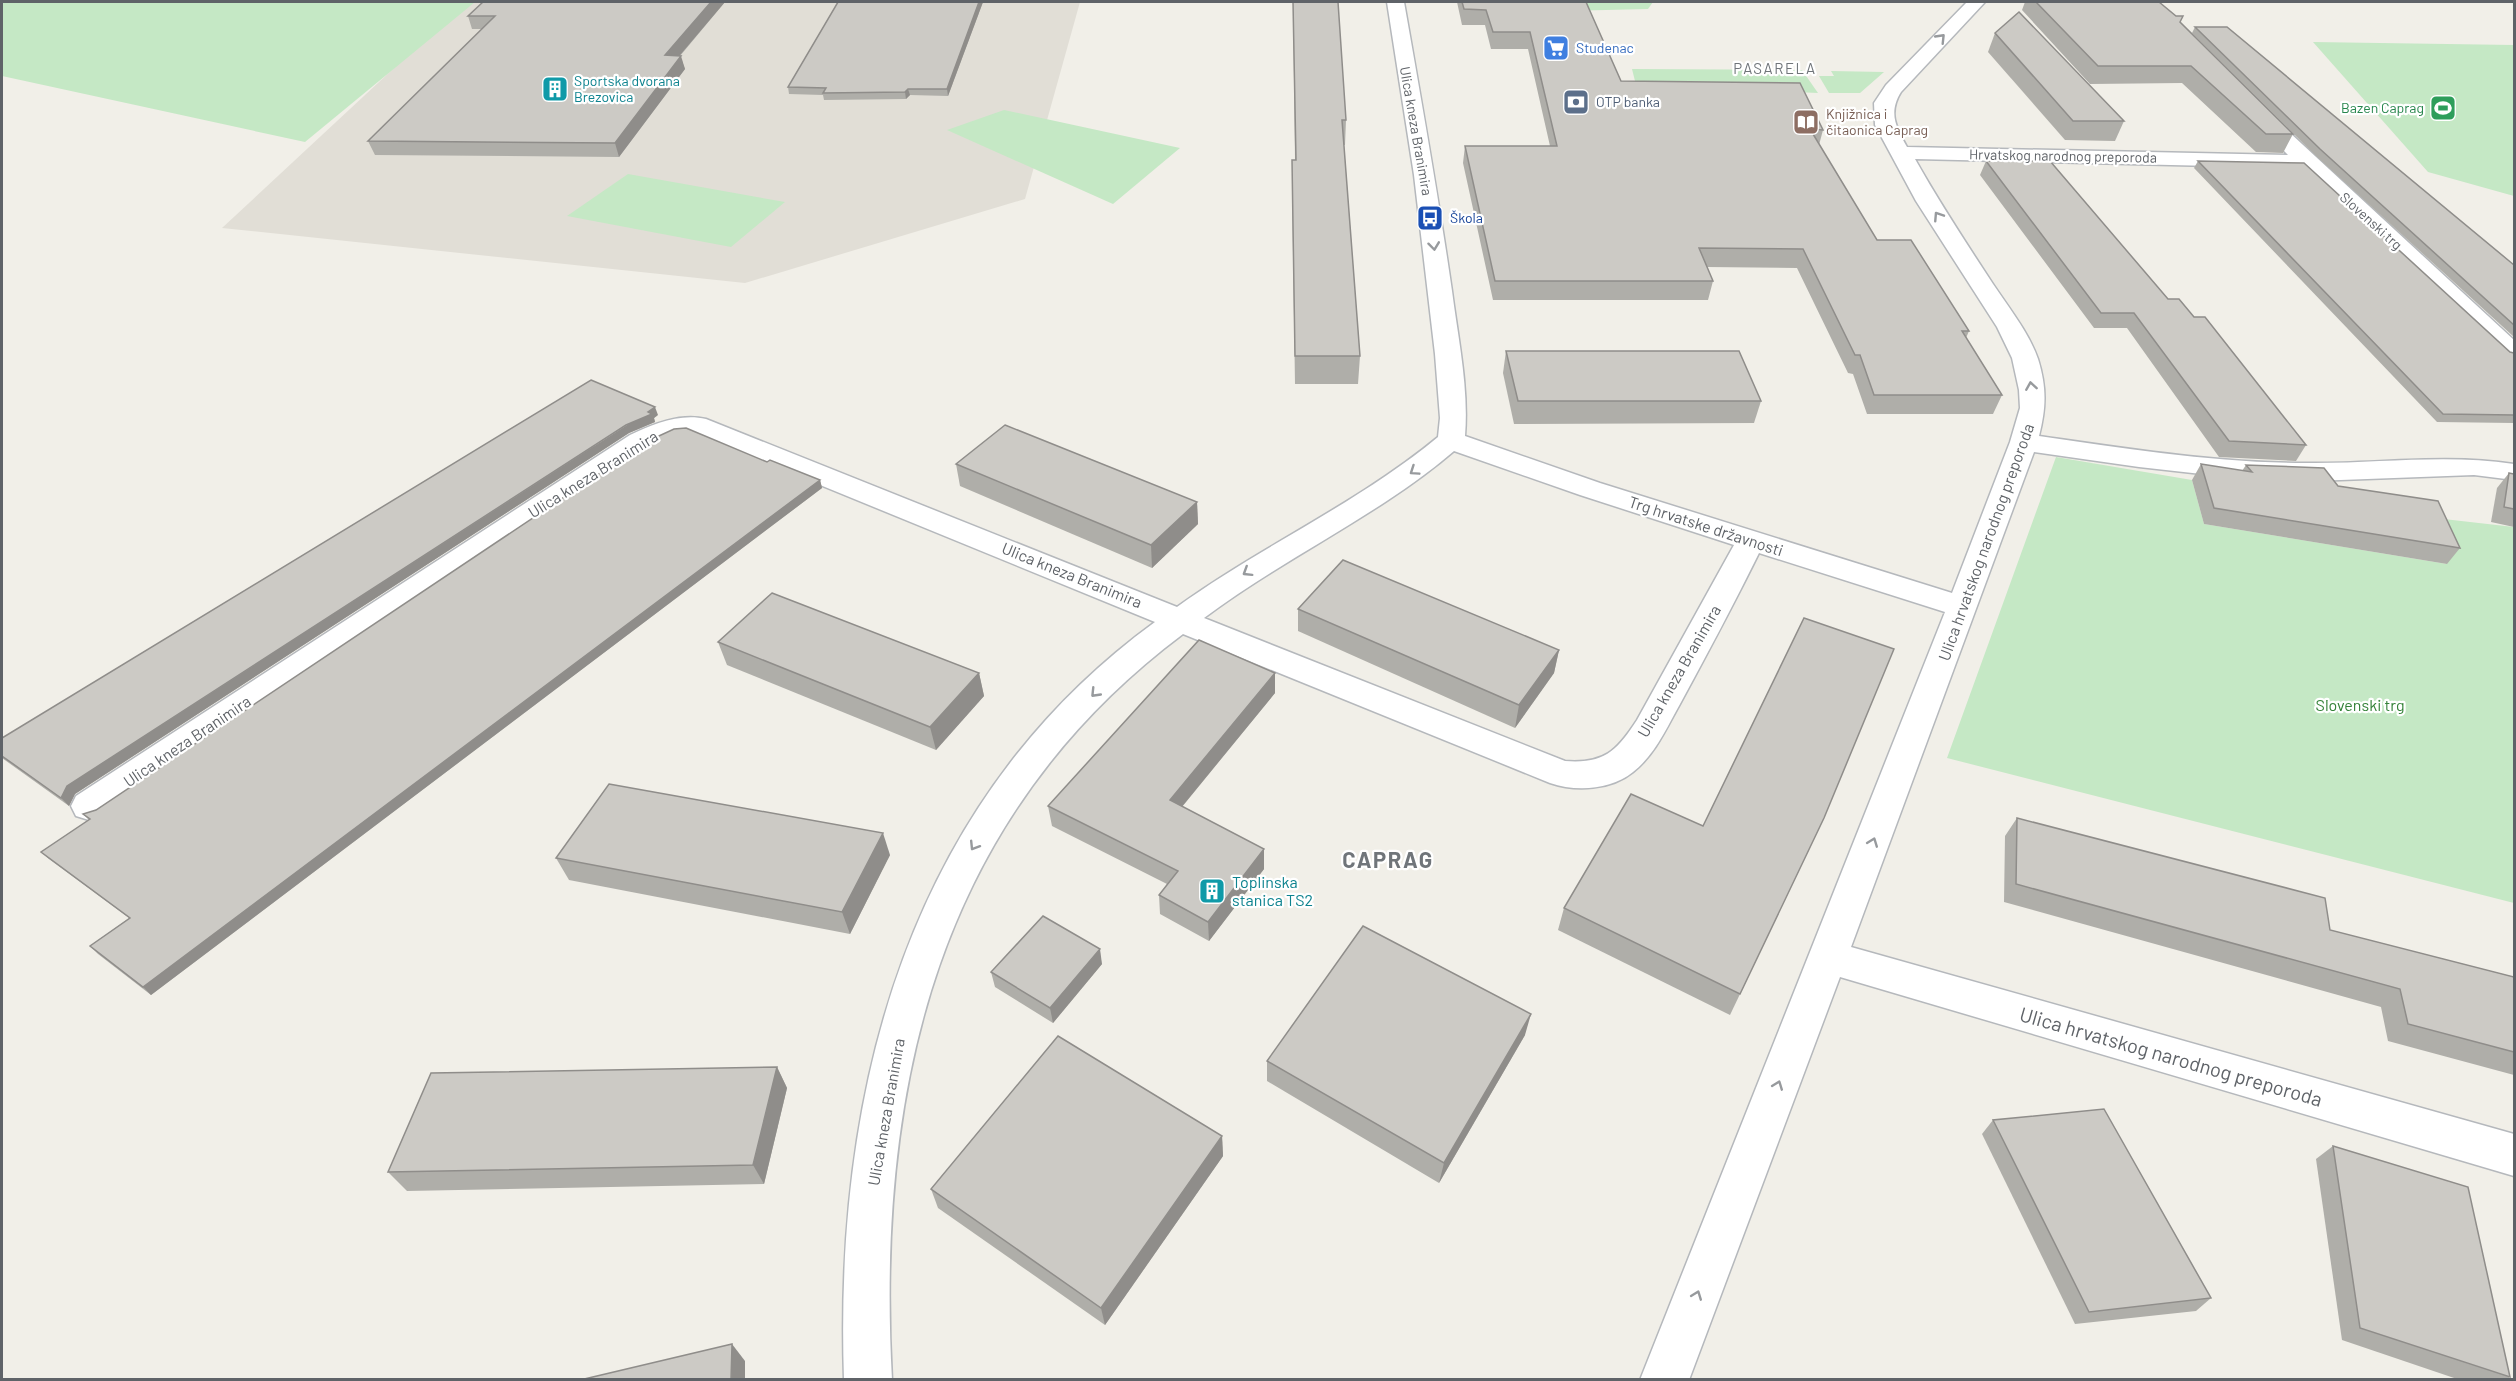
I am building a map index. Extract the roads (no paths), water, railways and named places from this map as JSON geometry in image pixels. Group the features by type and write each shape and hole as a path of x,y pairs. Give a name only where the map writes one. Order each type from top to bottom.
{"street":[{"name":"Ulica kneza Branimira","path":"868,1380 866,1245 883,1107 895,1049 922,953 966,859 1008,792 1060,729 1119,668 1242,575 1398,482 1427,463 1451,440 1453,418 1448,354 1425,175 1415,128 1395,2"},
{"name":"Ulica hrvatskog narodnog preporoda","path":"1664,1380 1962,608 2024,442 2033,408 2032,390 2025,358 2009,327 1927,201 1885,125 1883,112 1884,103 1893,89 1976,2"},
{"name":"Slovenski trg","path":"2241,96 2307,162 2514,352"},
{"name":"Hrvatskog narodnog preporoda","path":"1900,153 2307,162"},
{"name":"Ulica kneza Branimira","path":"89,806 640,441 665,429 679,426 696,425 1562,774 1583,776 1603,772 1617,766 1647,731 1682,671 1751,540"},
{"name":"Trg hrvatske državnosti","path":"1451,440 1524,467 1962,608"},
{"path":"2024,442 2139,459 2236,469 2314,472 2474,467 2514,472"},
{"name":"Ulica hrvatskog narodnog preporoda","path":"1828,957 2514,1155"}],"place":[{"name":"Studenac","path":"1556,48"},
{"name":"Sportska dvorana Brezovica","path":"555,89"},
{"name":"OTP banka","path":"1576,102"},
{"name":"Bazen Caprag","path":"2443,108"},
{"name":"Knjižnica i čitaonica Caprag","path":"1806,122"},
{"name":"Škola","path":"1430,218"},
{"name":"Toplinska stanica TS2","path":"1212,891"}],"district":[{"name":"PASARELA","path":"1775,69"},
{"name":"CAPRAG","path":"1388,860"}]}
